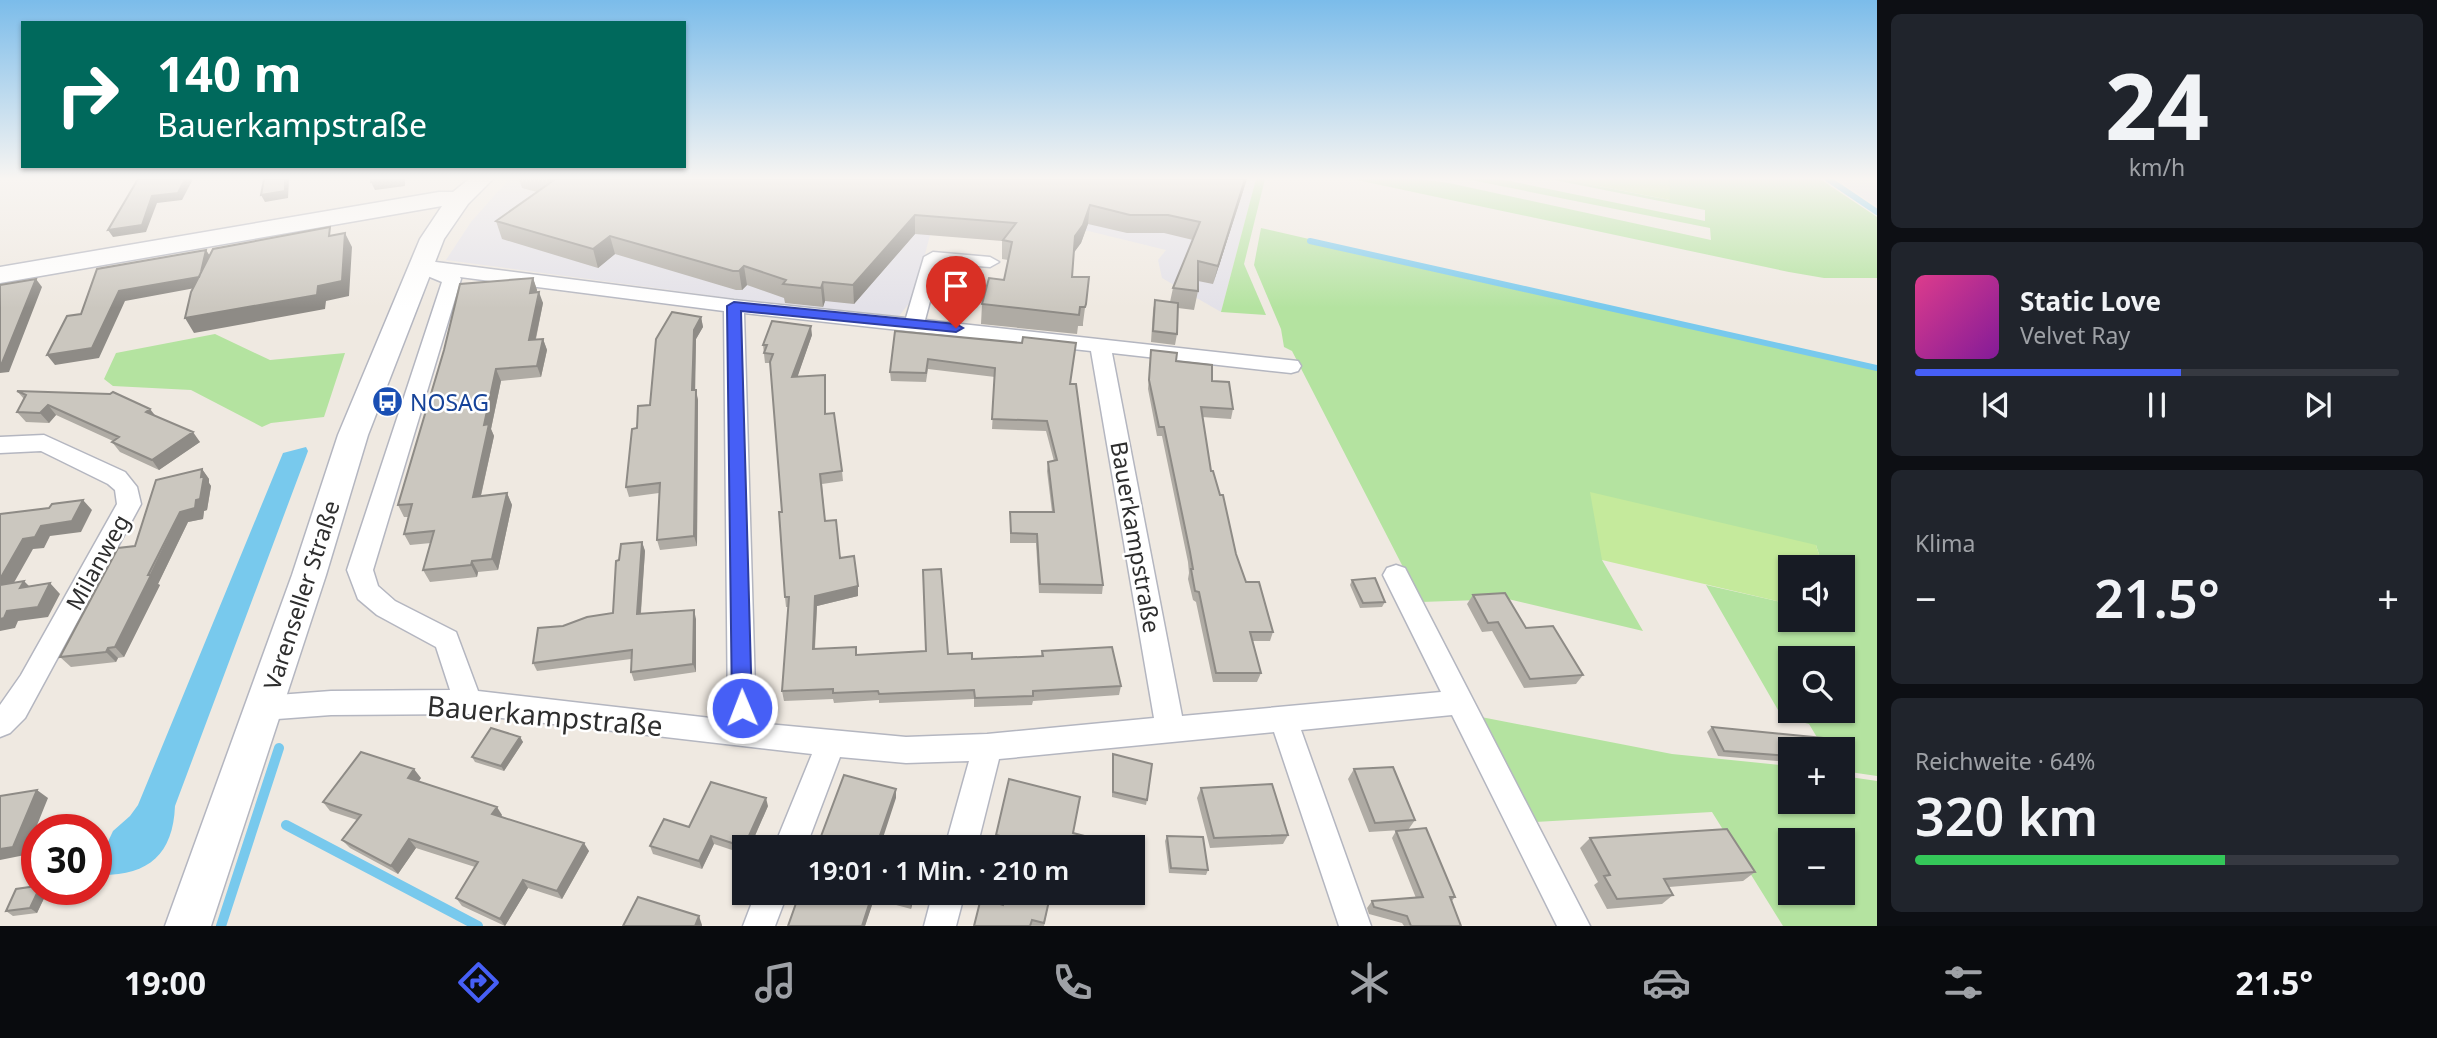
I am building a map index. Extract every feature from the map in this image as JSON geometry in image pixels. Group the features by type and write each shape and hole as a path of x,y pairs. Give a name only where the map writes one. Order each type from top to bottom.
{"main road":[{"path":"0,275 301,222"},
{"name":"Varenseller Straße","path":"188,926 264,708 352,435 420,266 432,239 443,222"}],"street":[{"path":"914,323 933,257 990,262"},
{"path":"420,266 734,306 914,323 1291,366"},
{"name":"Varenseller Straße","path":"420,266 452,279 360,570 367,592 386,608 447,640 468,702"},
{"path":"734,306 742,735"},
{"name":"Bauerkampstraße","path":"1100,344 1170,731"},
{"name":"Milanweg","path":"0,445 44,443 112,475 123,482 130,492 129,504 30,683 15,709 0,724"},
{"path":"1396,575 1574,926"},
{"name":"Bauerkampstraße","path":"264,708 331,703 468,702 742,735 906,751 987,747 1170,731 1461,702"},
{"path":"1283,718 1355,926"},
{"path":"795,835 831,743"},
{"path":"964,835 987,747"},
{"path":"758,926 767,905"},
{"path":"940,926 946,905"}],"shaded area":[{"path":"471,222 933,222 914,297 899,316 737,299 446,260"},
{"path":"1053,222 1245,222 1221,312 1162,278 1158,260 1166,250"}],"green space":[{"path":"1245,222 1254,222 1244,264 1266,315 1221,312"},
{"path":"1555,222 1629,222 1711,240 1710,228 1681,222 1877,222 1877,278 1824,278"},
{"path":"1261,228 1309,239 1308,243 1877,370 1877,776 1855,773 1855,737 1817,737 1809,724 1805,723 1855,723 1855,646 1778,646 1778,710 1706,585 1778,601 1778,632 1855,632 1855,555 1819,555 1816,545 1602,560 1643,631 1508,599 1421,602 1292,351 1284,347 1281,329 1254,265"},
{"path":"215,334 270,360 345,353 324,417 271,423 262,427 191,390 113,386 104,379 116,353"},
{"path":"1590,492 1816,545 1819,555 1778,555 1778,601 1602,560"},
{"path":"1481,717 1672,754 1778,765 1778,814 1855,814 1855,778 1877,781 1877,926 1783,926 1712,812 1535,822"}],"water":[{"path":"306,447 308,451 175,806 169,837 163,849 145,866 112,874 112,833 138,805 283,453"}],"building":[{"path":"113,222 143,222 142,225 108,230"},
{"path":"500,222 909,222 853,285 823,282 821,288 783,284 786,280 744,266 739,271 733,271 610,236 593,249"},
{"path":"1006,222 1084,222 1075,236 1072,277 1089,277 1086,304 1085,307 1080,307 1079,315 982,304 989,278 1004,280 1012,242 1003,240 1016,223"},
{"path":"1200,222 1232,222 1218,266 1198,261 1198,291 1173,288"},
{"path":"330,227 329,236 345,233 342,281 318,286 317,295 185,318 191,292 213,249"},
{"path":"206,250 199,277 119,291 92,348 47,355 67,316 81,314 97,269"},
{"path":"533,278 530,293 539,292 529,340 543,339 537,366 496,369 484,425 489,424 473,497 507,493 492,559 472,561 471,565 423,570 434,531 404,534 412,504 398,505 444,350 460,284"},
{"path":"36,279 2,363 0,364 0,285"},
{"path":"1155,300 1178,303 1177,334 1153,331"},
{"path":"672,312 701,317 694,330 692,390 696,390 694,536 657,540 660,483 626,487 632,429 637,428 638,406 650,405 656,339"},
{"path":"772,321 811,326 792,377 825,375 825,414 834,413 842,471 820,474 825,521 836,520 840,558 854,556 858,586 815,596 813,649 856,647 856,655 926,651 923,570 941,569 948,654 972,653 972,659 1043,656 1042,651 1112,647 1121,686 1033,691 1033,696 975,698 974,690 879,694 878,691 833,693 833,689 782,691 789,597 785,597 779,512 782,512 770,362 773,354 764,353 767,345 763,345"},
{"path":"895,331 1022,343 1023,337 1076,343 1070,384 1076,384 1103,585 1040,584 1037,534 1011,533 1010,512 1054,512 1048,462 1057,460 1047,421 992,419 995,368 928,359 926,373 890,372"},
{"path":"1151,350 1177,353 1176,361 1212,365 1212,381 1229,382 1233,409 1201,407 1211,471 1220,495 1223,495 1236,554 1246,582 1259,582 1273,632 1250,632 1261,673 1216,673 1199,592 1195,591 1190,552 1164,427 1159,427 1149,380"},
{"path":"17,391 113,392 150,409 146,412 193,432 152,460 112,442 119,437 48,405 40,413 17,412 26,395"},
{"path":"202,469 201,477 204,476 200,499 196,500 195,508 180,512 115,647 108,648 106,652 60,657 118,548 135,546 156,480"},
{"path":"83,500 72,521 41,526 35,537 23,539 0,579 0,514 49,508 52,504"},
{"path":"642,542 637,614 694,610 693,664 631,672 632,650 533,663 538,628 563,626 587,617 613,613 616,561 619,560 621,544"},
{"path":"1375,578 1385,602 1363,603 1352,580"},
{"path":"24,581 20,588 50,583 38,607 7,611 4,618 0,619 0,585"},
{"path":"1505,593 1526,628 1553,626 1583,675 1530,679 1498,622 1488,623 1473,595"},
{"path":"1712,727 1813,737 1778,737 1778,755 1724,751"},
{"path":"491,728 520,737 501,766 472,757"},
{"path":"361,752 414,769 408,778 497,807 492,814 584,843 557,891 523,880 500,919 456,898 478,862 409,839 391,866 342,840 361,815 323,802"},
{"path":"1113,754 1152,764 1147,800 1113,792"},
{"path":"1393,767 1415,820 1375,823 1354,769"},
{"path":"844,775 896,789 880,835 822,835"},
{"path":"1009,779 1080,797 1073,833 1081,835 996,835"},
{"path":"711,782 766,798 749,835 732,835 732,843 711,836 699,861 650,846 664,819 689,827"},
{"path":"1272,784 1288,835 1214,838 1201,788"},
{"path":"37,790 27,814 21,814 21,828 13,847 0,849 0,796"},
{"path":"1426,828 1455,897 1450,897 1461,926 1411,926 1407,916 1374,907 1372,901 1423,897 1396,831"},
{"path":"1727,829 1755,872 1664,879 1673,895 1617,899 1604,876 1610,875 1590,838"},
{"path":"1167,836 1203,837 1208,870 1171,868"},
{"path":"21,888 21,905 31,905 30,908 6,911 16,889"},
{"path":"638,897 699,916 695,926 623,926"},
{"path":"795,905 869,905 862,926 788,926"},
{"path":"979,905 1048,905 1044,923 1032,920 1030,926 974,926"}],"waterway":[{"path":"1310,241 1877,368"},
{"path":"221,926 279,748"},
{"path":"286,825 478,926"}],"place":[{"name":"NOSAG","path":"387,402"}],"route":[{"path":"742,708 734,306 956,328"}]}
